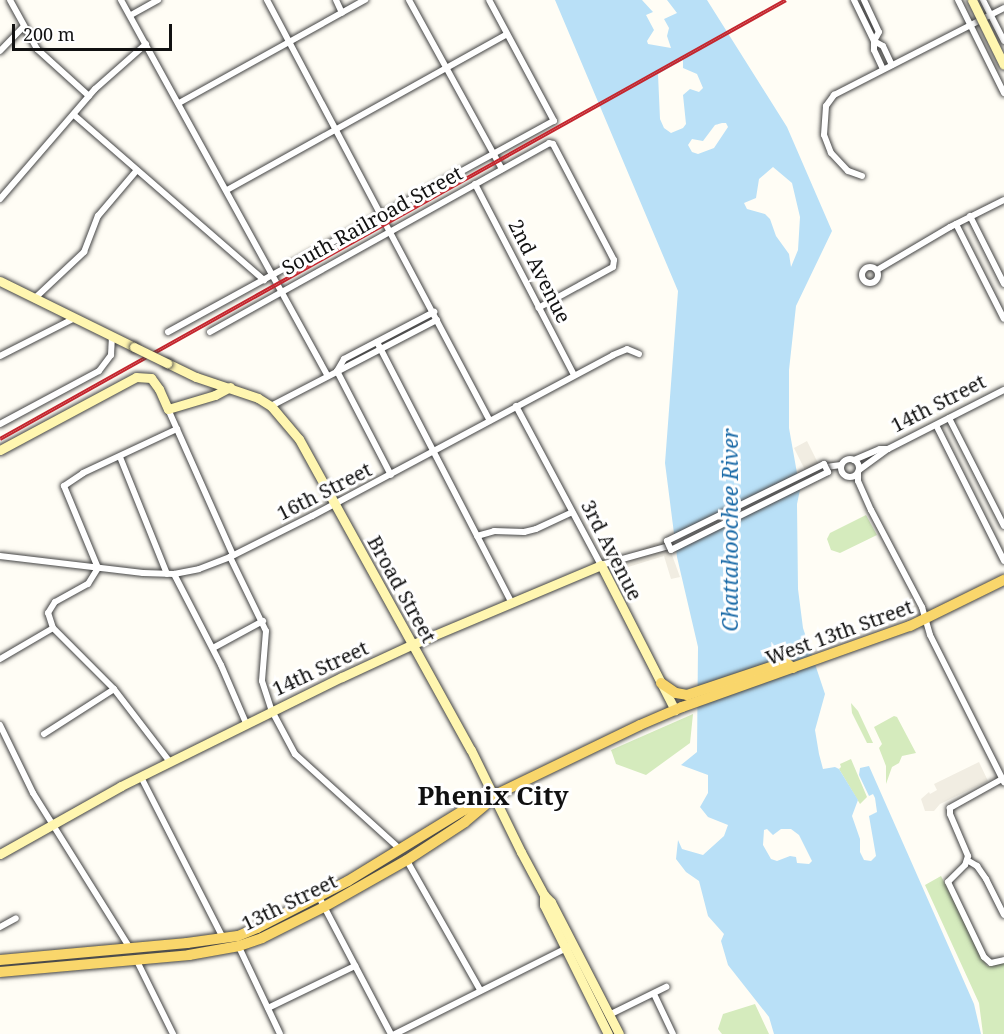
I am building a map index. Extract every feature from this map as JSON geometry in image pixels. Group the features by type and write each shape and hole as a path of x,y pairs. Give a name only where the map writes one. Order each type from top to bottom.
{"main road":[{"path":"972,0 1004,65"},
{"name":"Broad Street","path":"0,281 73,319 196,377 230,387 271,406 299,440 337,503 411,645 471,750 544,895 544,905 619,1034"},
{"path":"0,450 136,377 151,378 168,409 215,395 230,387"},
{"name":"14th Street","path":"1,849 53,825 246,723 411,645 602,565"},
{"name":"3rd Avenue","path":"602,565 661,683 679,709"},
{"name":"West 13th Street","path":"679,709 910,626 1004,580"},
{"path":"661,683 676,693 687,695 785,662 793,668"},
{"name":"13th Street","path":"0,972 136,960 239,946 279,930 400,849 464,810 679,709"},
{"name":"13th Street","path":"0,960 223,938 257,928 322,902 407,860 465,822 494,797"},
{"name":"Broad Street","path":"569,947 608,1034"}],"street":[{"path":"10,0 23,27 42,53 88,96"},
{"path":"121,0 328,376"},
{"path":"130,15 158,0"},
{"path":"267,0 382,213 490,421"},
{"path":"336,0 342,13"},
{"path":"179,103 365,0"},
{"path":"409,0 502,169"},
{"path":"168,332 554,121 489,0"},
{"path":"854,0 874,41 874,50 883,69"},
{"path":"864,0 879,32 874,41"},
{"path":"958,0 1004,93"},
{"path":"983,0 1004,41"},
{"path":"862,176 848,171 831,153 824,135 823,118 826,106 834,95 1004,8"},
{"path":"0,51 23,27"},
{"path":"226,190 506,35"},
{"path":"874,41 883,46 892,65"},
{"path":"0,199 88,96 146,44"},
{"path":"74,115 264,280"},
{"name":"South Railroad Street","path":"210,332 549,143 553,144 614,260 614,267 538,308"},
{"path":"34,299 84,252 98,216 138,170"},
{"name":"2nd Avenue","path":"475,184 574,375"},
{"path":"877,270 970,216 1004,200"},
{"path":"970,216 1004,284"},
{"path":"956,224 1004,319"},
{"path":"966,243 968,236 973,233 980,236"},
{"path":"337,371 344,359 434,312"},
{"path":"0,356 73,319"},
{"path":"271,406 437,320"},
{"path":"0,424 99,371 111,356 112,337"},
{"path":"377,342 431,452 511,602"},
{"name":"16th Street","path":"0,556 170,574 199,569 232,556 337,503 574,375 627,349 639,354"},
{"path":"337,371 391,475"},
{"name":"14th Street","path":"850,477 888,449 1004,390"},
{"name":"3rd Avenue","path":"516,406 602,565"},
{"path":"168,409 262,621 266,637 261,675 272,711 291,747 303,764 400,849 480,990"},
{"path":"949,418 1004,526"},
{"path":"936,425 1004,561"},
{"path":"170,762 114,689 53,628 48,620 50,607 62,597 88,584 98,568 64,486 82,473 177,429"},
{"name":"14th Street","path":"602,565 669,546 826,467 841,465 845,460 854,460 880,449 888,449"},
{"path":"120,457 170,574 213,648 246,723"},
{"path":"854,460 858,481 922,608 930,635 1002,776 950,808 950,814 968,850 967,860 951,876 948,885 984,957 991,963 1004,960"},
{"path":"824,464 826,467 828,472 671,550 667,541 824,464"},
{"path":"841,465 844,474 858,481"},
{"path":"477,536 494,531 524,532 537,529 572,512"},
{"path":"213,648 262,621"},
{"path":"0,659 53,628"},
{"path":"44,734 114,689"},
{"path":"0,725 33,793 130,948 173,1034"},
{"path":"141,777 223,938 239,946 279,1034"},
{"path":"967,860 977,866 986,879 1004,915"},
{"path":"322,902 393,1034 569,947"},
{"path":"0,927 16,918"},
{"path":"268,1008 355,966"},
{"path":"609,1015 666,987"},
{"path":"654,994 674,1034"}],"green space":[{"path":"866,515 877,535 840,553 831,550 827,539 830,533"},
{"path":"851,703 858,711 873,743 867,743 852,713"},
{"path":"693,714 690,743 646,775 616,764 611,750"},
{"path":"894,716 897,717 916,753 902,756 899,763 892,767 886,784 886,766 879,748 882,744 874,727"},
{"path":"851,759 867,797 860,804 839,769 840,764"},
{"path":"941,876 987,966 1004,963 1004,1034 983,1034 979,1003 925,885"},
{"path":"755,1004 769,1034 722,1034 718,1029 723,1014"}],"shaded area":[{"path":"807,441 818,463 805,470 794,448"},
{"path":"667,541 680,577 671,579 664,556 615,571 612,564 654,543"},
{"path":"979,762 988,781 940,804 934,811 925,811 921,799 929,792 930,794 937,790 934,784"}],"water":[{"name":"Chattahoochee River","path":"555,0 642,0 653,12 646,15 654,30 647,41 648,44 671,48 667,36 669,28 664,19 677,13 667,0 707,0 787,127 832,231 796,306 789,370 789,428 800,490 797,504 798,589 803,628 825,694 815,730 819,754 823,769 835,767 839,769 858,800 852,816 860,839 860,852 864,860 871,861 876,856 869,816 877,812 875,798 873,794 869,796 859,775 860,768 869,766 974,1004 981,1034 774,1034 769,1017 728,965 721,941 724,934 708,916 699,881 686,872 676,859 678,840 682,849 703,855 724,836 728,825 708,817 700,807 708,793 708,775 681,765 697,752 698,647 677,557 665,463 678,291","holes":["683,60 683,68 697,74 703,88 699,92 690,89 683,95 686,124 683,128 671,133 664,128 660,119 658,74","726,123 728,127 714,148 698,154 692,152 688,145 692,139 703,141 715,125","773,167 792,183 800,217 798,250 791,267 789,254 776,236 770,219 765,214 747,209 744,203 756,198 759,179","767,829 773,835 781,829 791,829 799,835 812,861 809,864 797,863 796,857 790,856 777,861 771,859 763,845 764,830"]}],"railway":[{"path":"0,439 786,0"}],"district":[{"name":"Phenix City","path":"493,796"}]}
